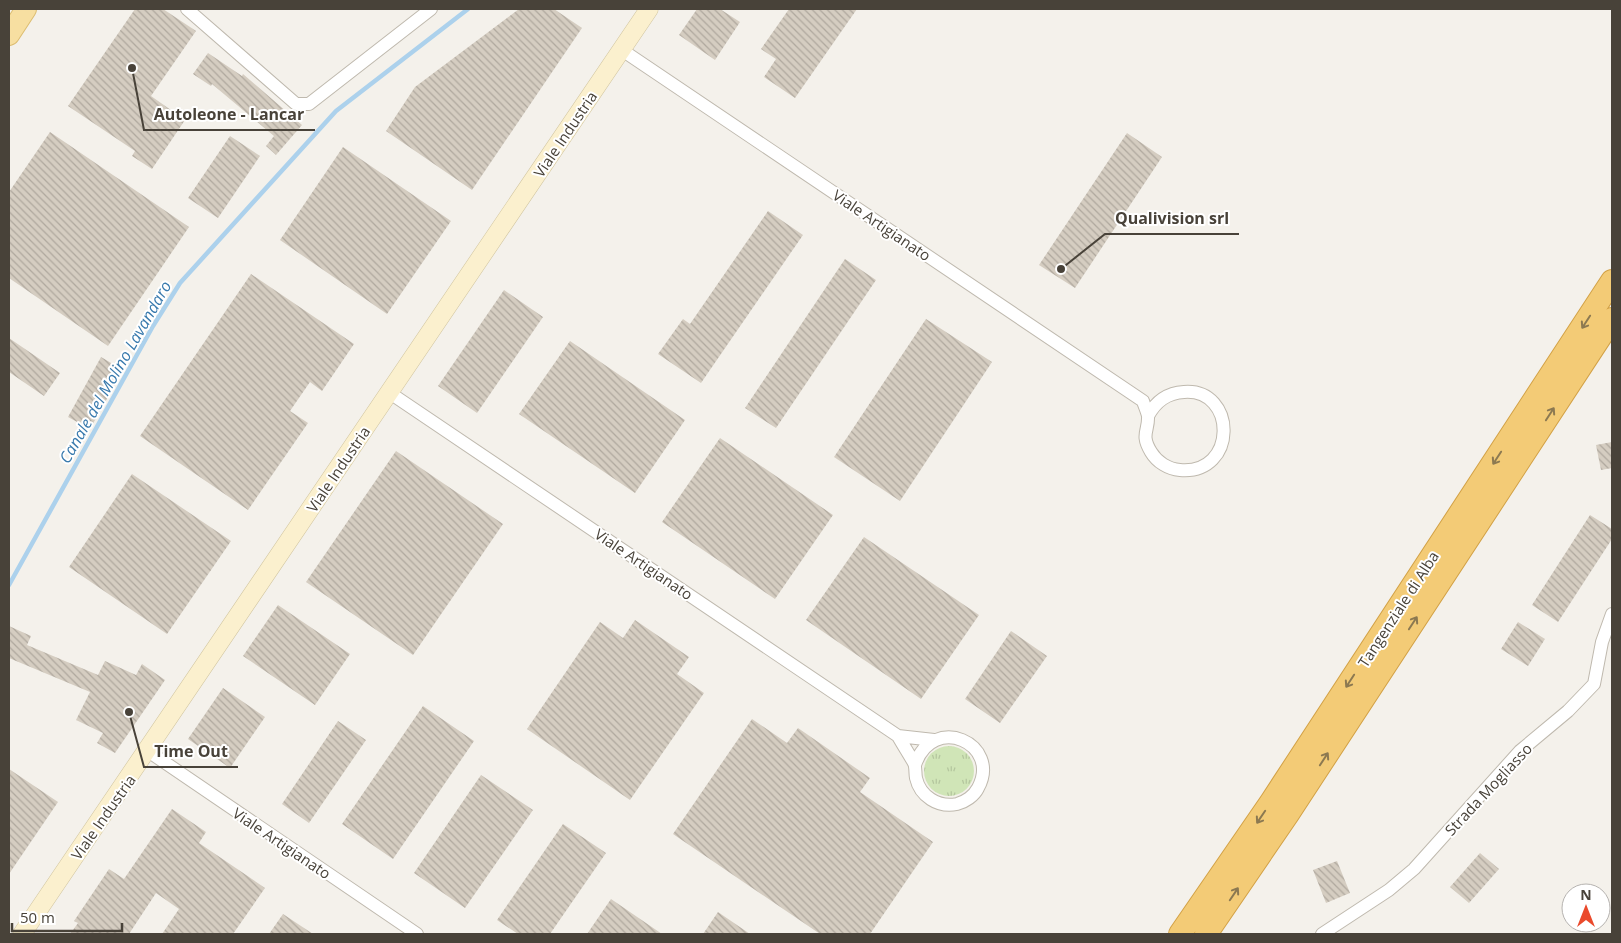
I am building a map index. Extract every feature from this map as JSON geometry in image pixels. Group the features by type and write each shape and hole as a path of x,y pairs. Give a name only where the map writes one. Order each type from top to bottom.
{"highway":[{"name":"Tangenziale di Alba","path":"1180,934 1271,802 1612,281"},
{"name":"Tangenziale di Alba","path":"1206,934 1288,814 1612,320"}],"main road":[{"path":"9,35 26,9"}],"street":[{"path":"187,9 296,104 309,104 431,9"},
{"name":"Viale Industria","path":"22,932 148,751 649,9"},
{"name":"Viale Artigianato","path":"622,50 1143,401"},
{"path":"1148,416 1143,401 1161,399 1173,393 1187,391 1200,394 1211,401 1220,412 1224,424 1222,444 1212,461 1200,468 1187,471 1174,470 1162,464 1152,454 1146,442 1145,429 1148,416 1161,399"},
{"name":"Viale Artigianato","path":"390,393 898,736"},
{"name":"Strada Mogliasso","path":"1322,934 1389,890 1414,869 1520,751 1568,711 1594,684 1602,642 1612,614"},
{"path":"898,736 934,740 945,737 957,738 967,742 976,749 981,759 983,770 981,782 976,792 958,804 946,805 935,802 926,796 919,787 915,776 915,765 922,750 934,740"},
{"path":"898,736 915,765"},
{"name":"Viale Artigianato","path":"148,751 417,934"}],"green space":[{"path":"944,746 954,746 967,753 974,766 974,776 967,789 954,796 944,796 935,792 928,785 924,776 924,766 928,757 935,750"}],"building":[{"path":"135,9 163,9 196,31 151,96 185,120 152,169 132,156 135,151 68,106"},
{"path":"519,9 554,9 582,28 472,190 386,131 415,87"},
{"path":"697,9 720,9 740,22 715,60 679,35"},
{"path":"789,9 857,9 795,98 764,77 776,59 761,49"},
{"path":"208,53 242,76 243,74 302,125 276,155 266,146 274,136 212,84 211,86 193,74"},
{"path":"50,132 189,227 108,346 9,278 9,192"},
{"path":"1127,133 1162,157 1075,288 1039,265"},
{"path":"230,136 260,156 218,218 188,198"},
{"path":"343,147 451,221 387,314 280,240"},
{"path":"768,211 803,235 701,383 658,354 683,319 690,324"},
{"path":"845,259 876,280 776,428 745,408"},
{"path":"251,274 354,344 322,391 310,382 290,411 308,423 248,510 140,436"},
{"path":"504,290 543,317 477,413 438,386"},
{"path":"926,319 992,362 900,501 834,457"},
{"path":"9,338 60,373 44,396 9,372"},
{"path":"570,341 685,420 635,493 519,414"},
{"path":"101,357 123,370 90,429 68,417"},
{"path":"720,438 833,515 775,599 662,522"},
{"path":"1612,442 1612,468 1601,470 1596,445"},
{"path":"396,451 503,524 413,655 306,582"},
{"path":"132,474 231,541 167,634 69,567"},
{"path":"1590,515 1612,529 1612,539 1558,622 1532,605"},
{"path":"864,537 979,615 921,699 806,620"},
{"path":"278,605 350,654 315,705 243,656"},
{"path":"635,620 689,657 677,674 704,693 630,800 527,729 600,622 623,638"},
{"path":"1518,622 1545,639 1528,666 1501,649"},
{"path":"9,626 31,636 27,645 98,675 105,661 136,675 142,664 165,680 115,753 97,743 103,733 76,720 90,692 9,658"},
{"path":"1011,631 1047,656 1000,723 965,699"},
{"path":"223,688 265,717 230,768 188,739"},
{"path":"423,706 474,741 393,859 342,824"},
{"path":"752,719 787,743 798,728 870,778 860,792 933,842 870,934 820,934 673,834"},
{"path":"338,721 366,740 309,823 282,804"},
{"path":"9,769 58,802 9,874"},
{"path":"481,775 533,810 465,908 414,873"},
{"path":"172,809 206,832 199,843 265,888 233,934 162,934 179,909 156,893 129,934 70,934 78,923 74,921 109,869 124,879"},
{"path":"563,824 606,853 550,934 518,934 497,920"},
{"path":"1480,853 1499,869 1469,903 1450,887"},
{"path":"1337,861 1350,893 1326,903 1313,870"},
{"path":"611,899 662,934 587,934"},
{"path":"718,912 750,934 703,934"},
{"path":"283,914 313,934 269,934"}],"waterway":[{"name":"Canale del Molino Lavandaro","path":"9,585 153,326 180,283 336,111 468,9"}],"place":[{"name":"Autoleone - Lancar","path":"132,68"},
{"name":"Qualivision srl","path":"1061,269"},
{"name":"Time Out","path":"129,712"}]}
